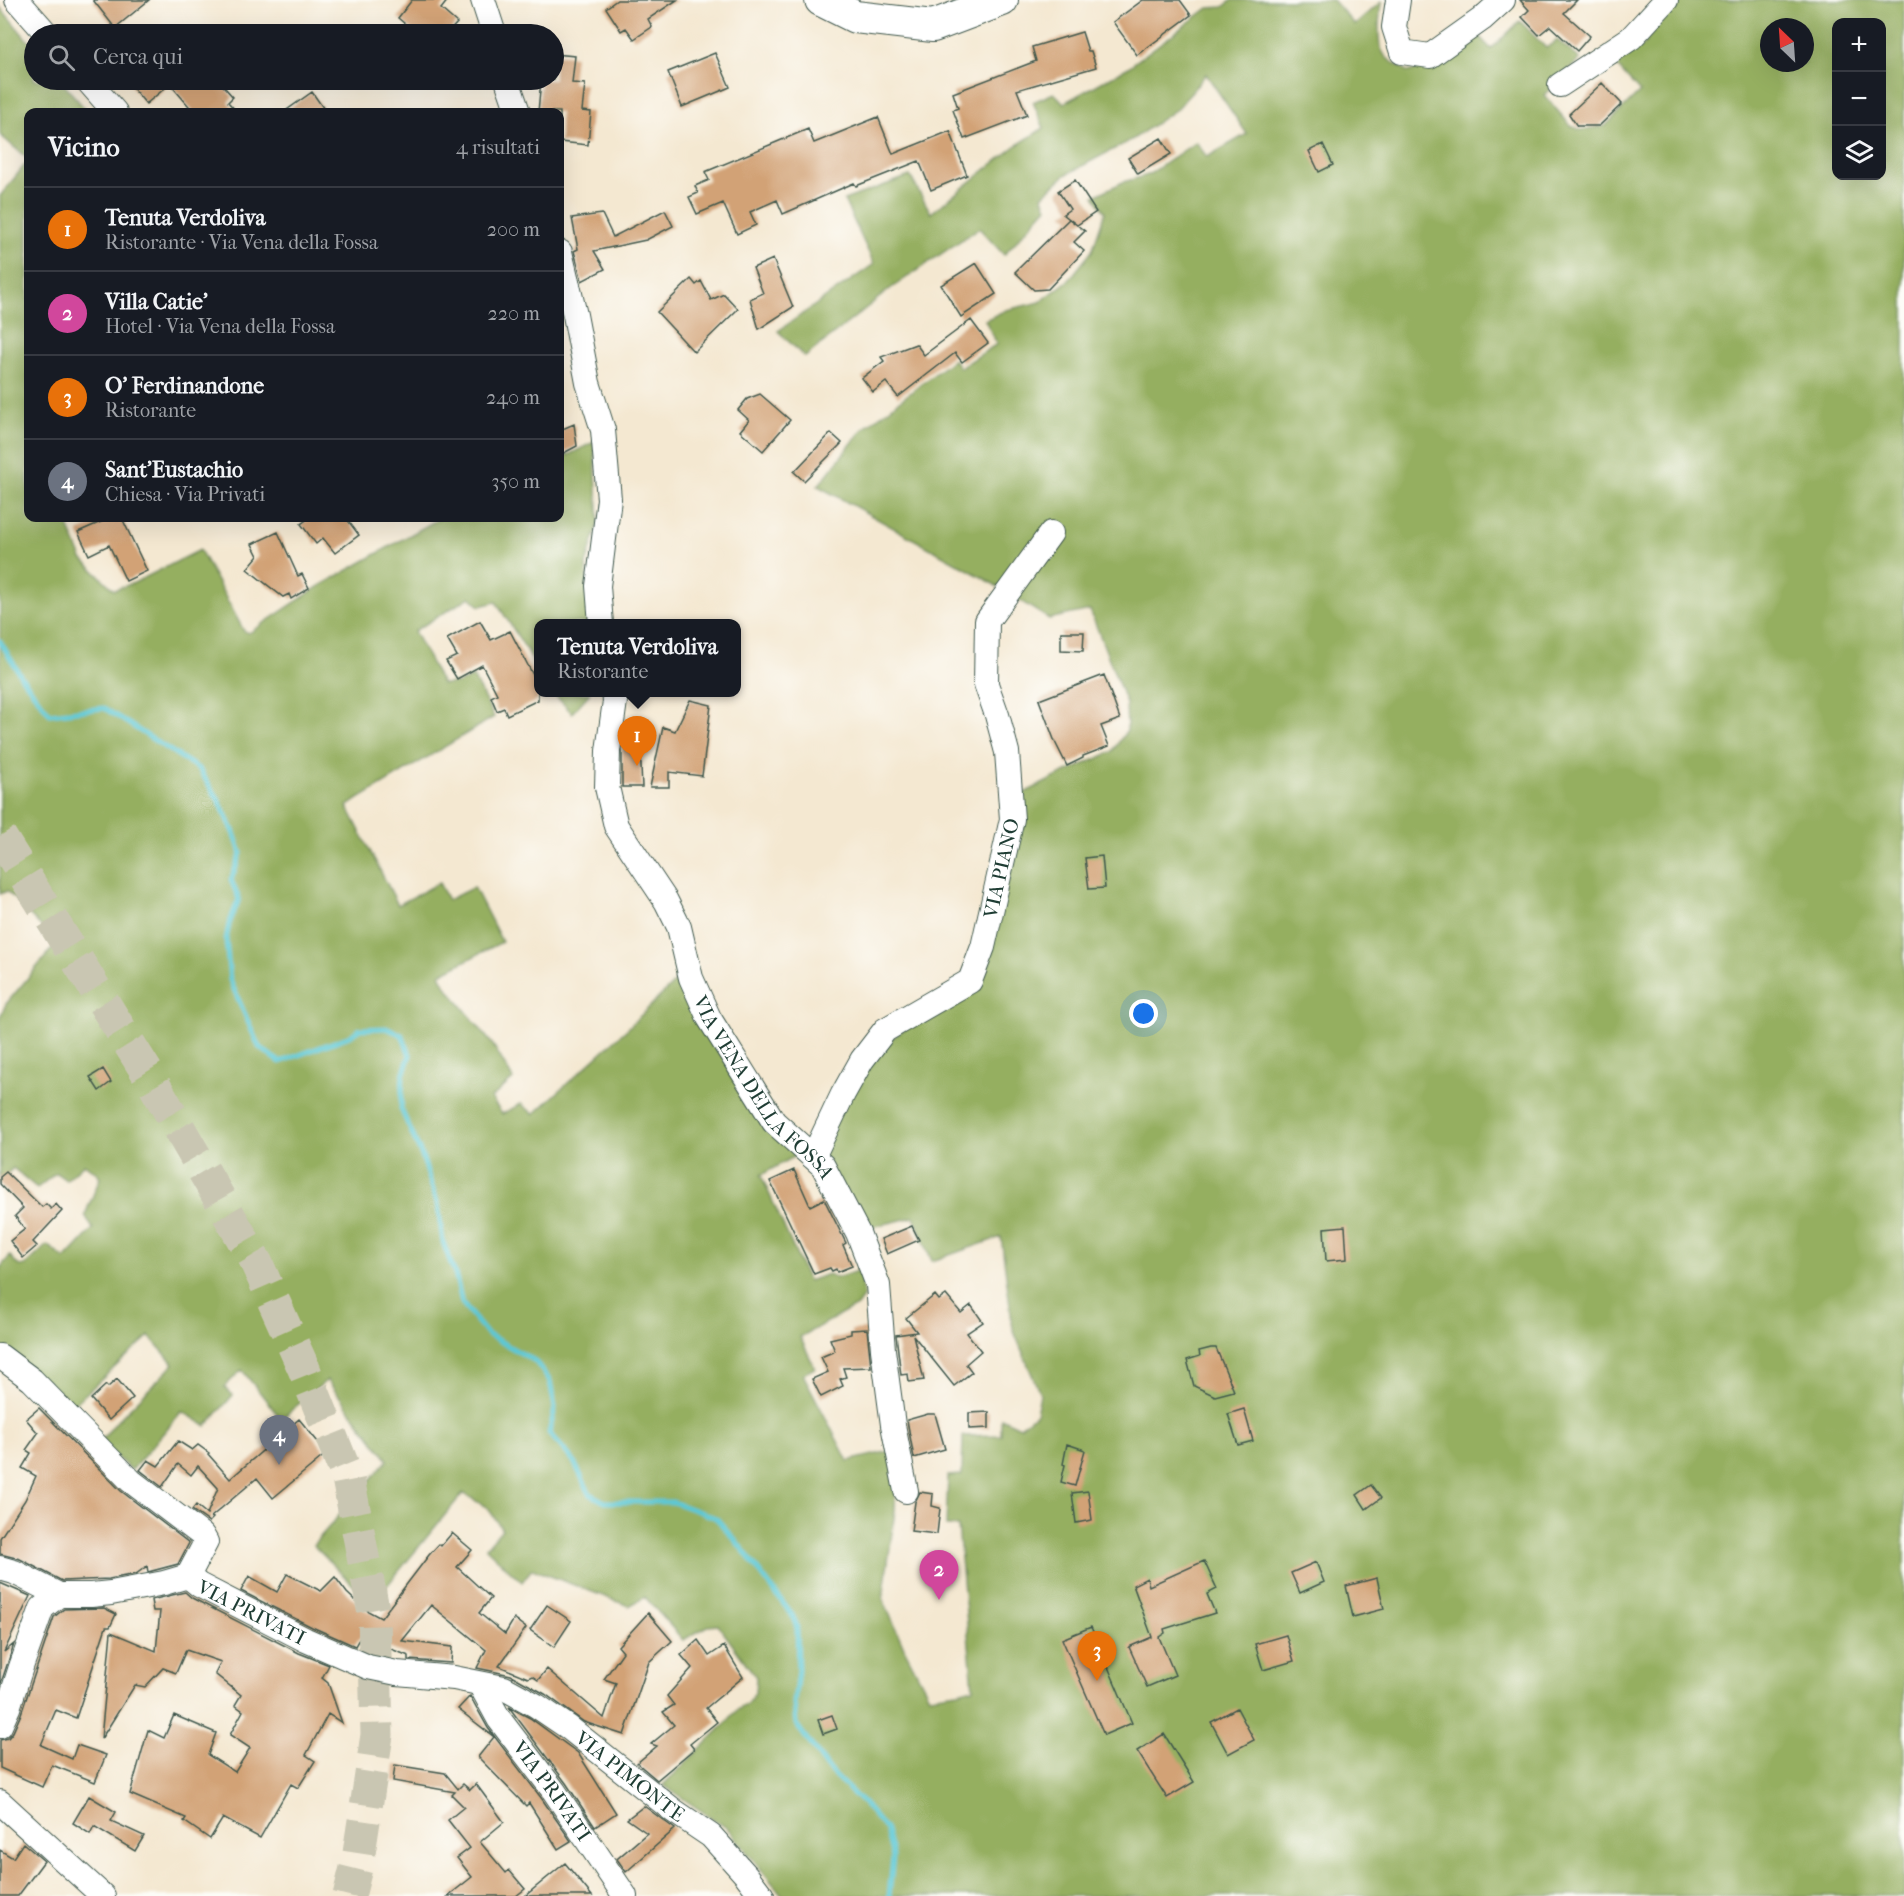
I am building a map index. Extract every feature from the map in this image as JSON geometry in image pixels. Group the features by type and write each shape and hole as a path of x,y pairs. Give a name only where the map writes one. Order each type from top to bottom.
{"main road":[{"path":"821,0 855,17 933,26 1002,0"}],"street":[{"path":"17,0 38,24"},
{"path":"483,0 491,24"},
{"path":"1398,0 1394,27 1402,52 1430,56 1482,19 1503,0"},
{"path":"1560,85 1631,38 1666,0"},
{"path":"96,90 112,108"},
{"path":"510,90 517,108"},
{"path":"564,269 588,383 603,430 609,499 598,586 601,619"},
{"name":"VIA PIANO","path":"813,1157 862,1060 885,1030 970,981 983,947 1012,819 1007,752 986,684 987,621 1052,533"},
{"name":"VIA VENA DELLA FOSSA","path":"614,697 608,751 607,787 616,826 666,901 679,927 691,978 709,1018 774,1122 823,1166 845,1205 878,1285 883,1350 893,1425 906,1491"},
{"path":"0,1356 32,1380 131,1481 202,1535 206,1542 188,1576"},
{"path":"0,1568 14,1572 59,1595 42,1608 0,1726"},
{"name":"VIA PRIVATI","path":"59,1595 111,1593 188,1576 199,1585 306,1640 368,1667 397,1673 454,1678 480,1684 499,1719 554,1791 625,1896"},
{"name":"VIA PIMONTE","path":"480,1684 504,1688 537,1706 568,1727 640,1786 711,1836 762,1896"},
{"path":"0,1802 103,1896"}],"green space":[{"path":"1232,0 1333,0 1355,25 1381,2 1380,46 1387,58 1408,72 1420,69 1475,32 1491,49 1520,21 1546,48 1557,40 1580,59 1544,95 1571,126 1581,130 1605,126 1640,92 1612,61 1643,46 1676,0 1904,0 1904,1896 783,1896 728,1829 663,1785 737,1710 748,1704 755,1693 756,1677 718,1625 708,1626 683,1640 645,1597 629,1606 532,1569 522,1582 486,1548 502,1529 488,1508 463,1493 372,1604 313,1545 388,1460 327,1380 281,1419 242,1370 224,1387 233,1395 206,1426 182,1411 132,1470 99,1443 117,1421 174,1364 149,1336 68,1410 0,1345 0,1268 10,1256 19,1266 26,1265 47,1245 65,1259 93,1229 85,1215 100,1178 84,1164 66,1180 56,1173 37,1188 13,1168 0,1181 0,1017 6,1004 57,943 7,891 0,894 0,196 24,166 24,522 66,522 82,559 114,590 134,583 200,550 244,631 249,633 318,587 433,522 564,522 564,457 594,442 599,522 586,564 590,619 534,619 534,662 496,602 480,606 470,597 414,631 442,684 459,683 473,677 494,717 347,806 398,905 439,883 448,900 474,887 502,942 440,974 446,986 493,1045 513,1079 491,1098 502,1114 521,1104 534,1114 679,978 797,1155 761,1175 808,1281 828,1274 836,1278 860,1270 864,1296 857,1306 800,1337 815,1368 803,1374 848,1461 890,1451 896,1475 895,1510 883,1599 905,1650 929,1696 973,1688 958,1526 946,1526 948,1476 962,1475 963,1436 1001,1435 1001,1418 1020,1427 1036,1414 1040,1394 1013,1329 1001,1237 932,1261 914,1217 868,1228 813,1157 862,1060 970,981 1020,795 1112,752 1127,730 1126,703 1090,610 1049,619 987,580 818,486 863,429 954,359 960,368 997,344 985,320 1006,310 1040,302 1069,280 1092,251 1105,212 1094,196 1123,182 1148,175 1196,142 1207,157 1247,134 1206,74 1178,108 1133,139 1065,175 1042,196 1047,207 1004,255 979,228 890,289 805,357 778,331 874,264 844,200 910,176 931,213 1017,145 1044,128 1033,102 1054,93 1064,103 1127,68 1208,8 1223,7"},
{"path":"0,7 24,36 24,90 69,90 84,108 24,108 24,156 0,135"},
{"path":"557,697 586,697 572,713"}],"building":[{"path":"93,0 149,0 120,24 112,24"},
{"path":"412,0 448,0 441,9 457,23 405,24 398,18"},
{"path":"617,0 677,0 648,19 652,27 634,39 626,28 621,31 606,8"},
{"path":"1143,0 1180,0 1191,15 1137,55 1113,22"},
{"path":"1520,0 1577,0 1564,13 1590,36 1577,51 1550,26 1539,35 1522,17 1529,10"},
{"path":"1082,32 1096,67 1017,90 1027,115 964,139 953,110 958,108 953,93 1036,61 1032,47"},
{"path":"715,53 730,87 682,107 668,72"},
{"path":"564,55 575,56 572,83 585,84 582,111 591,112 588,145 564,142 564,108 538,108 540,90 564,90"},
{"path":"1602,83 1622,104 1599,126 1577,126 1569,114"},
{"path":"134,90 163,90 146,104"},
{"path":"175,90 227,90 233,97 228,102 233,108 191,108"},
{"path":"312,92 323,108 290,108"},
{"path":"878,117 893,154 950,131 967,175 931,190 919,161 856,186 854,183 783,214 777,200 750,212 756,225 737,234 723,203 697,214 689,197 698,193 695,186 709,180 705,172 808,129 814,143"},
{"path":"1161,138 1171,154 1138,174 1128,158"},
{"path":"1323,144 1333,165 1319,172 1309,151"},
{"path":"1075,180 1096,212 1077,225 1063,214 1070,209 1058,191"},
{"path":"665,210 673,226 646,240 594,251 605,269 582,281 574,251 578,249 572,218 602,214 613,237"},
{"path":"1069,219 1085,231 1074,242 1084,251 1048,289 1034,290 1015,272"},
{"path":"773,259 793,307 759,329 750,299 763,293 753,268"},
{"path":"976,263 996,294 961,317 941,285"},
{"path":"691,279 696,285 701,281 711,300 724,294 738,309 694,352 657,312"},
{"path":"971,320 988,343 962,362 955,353 898,397 886,382 873,392 862,378 884,361 881,357 916,344 924,355"},
{"path":"760,394 790,420 763,451 740,431 749,420 738,410 747,399"},
{"path":"574,424 577,446 564,453 564,428"},
{"path":"831,433 842,443 804,481 794,472"},
{"path":"101,522 124,522 147,571 126,581 109,545 89,555 78,532"},
{"path":"304,522 349,522 359,535 335,553 323,538 316,544 301,524"},
{"path":"278,532 298,576 302,574 309,588 291,599 289,594 283,597 247,569 258,556 252,544"},
{"path":"480,621 491,640 510,631 534,674 534,697 538,697 538,700 507,715 504,708 497,711 491,697 497,694 482,665 457,679 446,661 457,656 447,639"},
{"path":"1061,632 1084,632 1083,651 1061,650"},
{"path":"1104,675 1120,719 1101,726 1109,746 1083,756 1067,766 1039,700"},
{"path":"690,700 711,705 702,776 669,772 669,787 650,787 663,727 675,731"},
{"path":"639,725 642,787 622,787 622,752 626,726"},
{"path":"1102,856 1105,888 1089,889 1085,858"},
{"path":"103,1069 111,1082 99,1091 90,1077"},
{"path":"794,1170 810,1206 824,1199 846,1243 843,1245 852,1266 837,1272 836,1269 832,1271 830,1268 814,1274 770,1181"},
{"path":"6,1172 42,1207 46,1204 51,1209 56,1204 62,1211 33,1242 37,1246 23,1258 10,1241 25,1229 15,1216 23,1208 0,1184 0,1177"},
{"path":"912,1226 919,1240 887,1254 881,1239"},
{"path":"1345,1226 1347,1259 1326,1261 1324,1228"},
{"path":"935,1295 939,1300 946,1295 961,1313 971,1305 983,1322 967,1333 981,1351 966,1364 972,1372 954,1386 913,1335 924,1380 909,1382 908,1374 901,1375 896,1335 917,1332 906,1318"},
{"path":"867,1329 871,1367 843,1368 846,1377 840,1379 843,1386 821,1397 812,1379 828,1372 821,1357 835,1351 830,1339 851,1334 851,1330"},
{"path":"1216,1348 1234,1391 1215,1396 1194,1386 1187,1360 1200,1356 1199,1351"},
{"path":"117,1379 133,1398 109,1420 91,1399 106,1385 108,1387"},
{"path":"39,1408 121,1491 189,1543 178,1564 148,1572 147,1566 136,1574 109,1579 62,1581 20,1559 0,1554 0,1538 25,1500 36,1476 22,1468 31,1453 26,1450 38,1433 26,1419"},
{"path":"1244,1409 1253,1441 1238,1445 1228,1414"},
{"path":"989,1412 989,1428 969,1429 969,1413"},
{"path":"935,1414 945,1449 914,1458 907,1420"},
{"path":"299,1419 327,1453 273,1498 257,1478 211,1517 213,1518 209,1522 192,1510 196,1505 207,1514 218,1488 198,1466 191,1475 178,1464 162,1487 140,1470 148,1460 158,1466 178,1441 192,1450 198,1445 209,1453 230,1479"},
{"path":"1067,1444 1085,1450 1075,1486 1061,1482"},
{"path":"1371,1485 1381,1498 1366,1509 1357,1495"},
{"path":"1088,1491 1092,1520 1076,1523 1072,1493"},
{"path":"920,1492 933,1494 932,1506 940,1508 937,1534 911,1531 915,1502"},
{"path":"452,1533 472,1550 457,1567 491,1598 479,1613 505,1634 514,1619 526,1628 499,1666 538,1680 547,1669 604,1718 616,1683 604,1679 623,1652 618,1646 648,1613 672,1641 649,1662 624,1735 584,1722 545,1694 511,1675 477,1668 486,1650 431,1605 402,1641 452,1647 451,1663 409,1660 409,1656 360,1637 355,1646 241,1591 249,1576 277,1592 287,1574 321,1591 335,1577 347,1593 364,1609 381,1618 429,1555"},
{"path":"1204,1561 1217,1589 1207,1594 1215,1613 1164,1629 1165,1633 1159,1637 1175,1675 1147,1687 1129,1647 1152,1637 1133,1585 1147,1578 1149,1586"},
{"path":"1316,1562 1324,1582 1300,1593 1291,1573"},
{"path":"1377,1578 1384,1609 1353,1617 1346,1586"},
{"path":"0,1583 30,1596 4,1652 14,1644 0,1686"},
{"path":"185,1592 192,1598 299,1653 329,1665 322,1678 328,1683 342,1723 328,1714 306,1755 315,1761 298,1788 291,1784 260,1838 223,1818 210,1839 184,1821 186,1818 130,1794 148,1730 164,1738 174,1715 216,1733 208,1755 235,1772 250,1748 230,1735 243,1711 235,1705 241,1695 215,1674 221,1662 186,1650 176,1673 163,1668 145,1687 135,1685 101,1739 111,1632 156,1651 160,1611 153,1611 151,1600"},
{"path":"547,1605 571,1621 554,1647 530,1630"},
{"path":"104,1608 116,1614 110,1627 106,1627 76,1718 56,1710 41,1745 72,1759 77,1745 106,1755 95,1782 52,1765 42,1787 0,1768 0,1740 8,1738 13,1732 21,1714 54,1617 64,1609"},
{"path":"1091,1627 1132,1723 1104,1735 1062,1639"},
{"path":"1286,1635 1294,1661 1263,1670 1255,1644"},
{"path":"698,1640 709,1656 724,1646 743,1677 706,1708 717,1722 690,1744 694,1749 657,1780 637,1763 657,1746 651,1744 674,1725 663,1712 674,1705 667,1696 692,1668 681,1655"},
{"path":"470,1696 488,1728 571,1841 558,1849 529,1803 526,1806 478,1757 494,1737 458,1709"},
{"path":"509,1707 530,1718 578,1753 616,1813 595,1827 566,1783"},
{"path":"1237,1708 1254,1740 1228,1754 1211,1722"},
{"path":"832,1715 837,1729 823,1734 818,1720"},
{"path":"1164,1734 1194,1782 1167,1798 1137,1751"},
{"path":"395,1765 445,1773 458,1789 463,1784 470,1790 476,1784 504,1822 480,1842 506,1873 509,1870 525,1889 516,1896 448,1896 472,1877 457,1858 470,1848 448,1820 464,1807 452,1795 455,1792 393,1781"},
{"path":"89,1796 116,1812 111,1821 144,1836 135,1851 94,1826 90,1834 73,1823"},
{"path":"644,1806 675,1829 626,1872 617,1859 647,1833 627,1819"},
{"path":"23,1843 44,1861 18,1896 0,1896 0,1850 13,1858"},
{"path":"565,1863 592,1896 525,1896"}],"waterway":[{"path":"0,641 22,678 50,714 104,708 199,769 218,799 241,853 231,880 239,899 229,924 226,940 230,980 259,1047 280,1062 350,1036 360,1029 386,1028 402,1035 410,1055 403,1075 401,1109 422,1156 438,1205 443,1242 456,1277 462,1303 487,1334 535,1361 550,1381 555,1408 549,1433 573,1460 590,1494 605,1502 673,1502 716,1518 792,1615 797,1628 798,1670 794,1703 796,1724 830,1771 865,1805 886,1830 893,1857 889,1896"}],"tunnel":[{"path":"0,836 148,1074 257,1264 304,1369 348,1478 374,1614 377,1735 358,1860 349,1896"}],"place":[{"name":"Tenuta Verdoliva","path":"637,766"},
{"name":"Sant'Eustachio","path":"279,1465"},
{"name":"Villa Catie'","path":"939,1600"},
{"name":"O' Ferdinandone","path":"1097,1681"}]}
